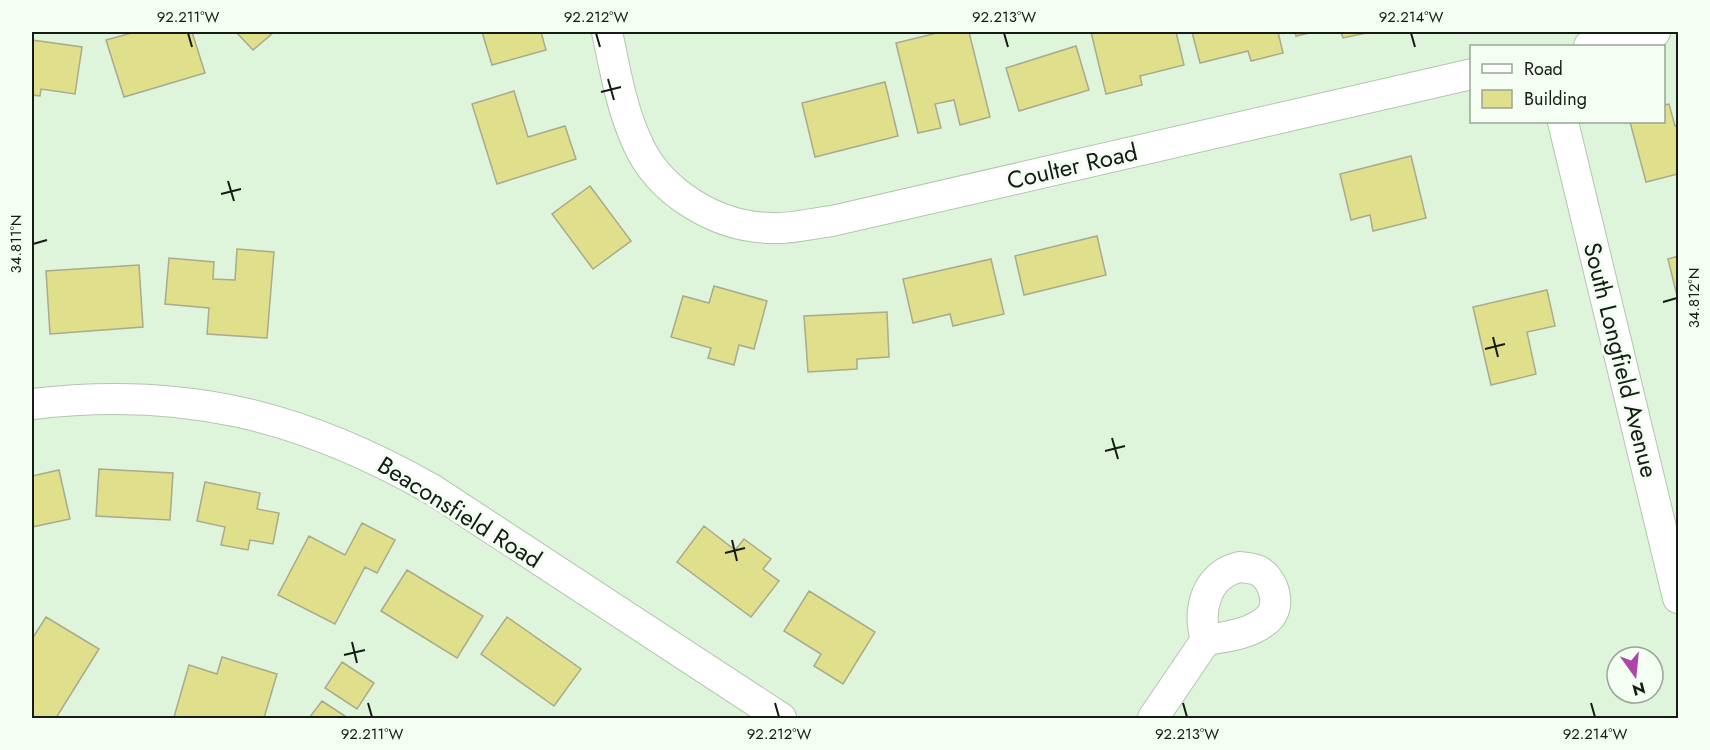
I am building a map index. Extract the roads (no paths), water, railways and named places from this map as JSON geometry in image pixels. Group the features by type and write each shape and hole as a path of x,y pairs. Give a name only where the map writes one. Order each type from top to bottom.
{"street":[{"name":"Coulter Road","path":"607,32 625,110 638,144 650,164 678,193 715,216 737,224 773,228 832,221 1470,74"},
{"path":"1594,45 1655,32"},
{"name":"South Longfield Avenue","path":"1563,123 1678,598"},
{"name":"Beaconsfield Road","path":"32,404 80,398 142,398 205,404 270,418 319,434 389,464 433,489 781,718"},
{"path":"1153,718 1206,640"}]}
